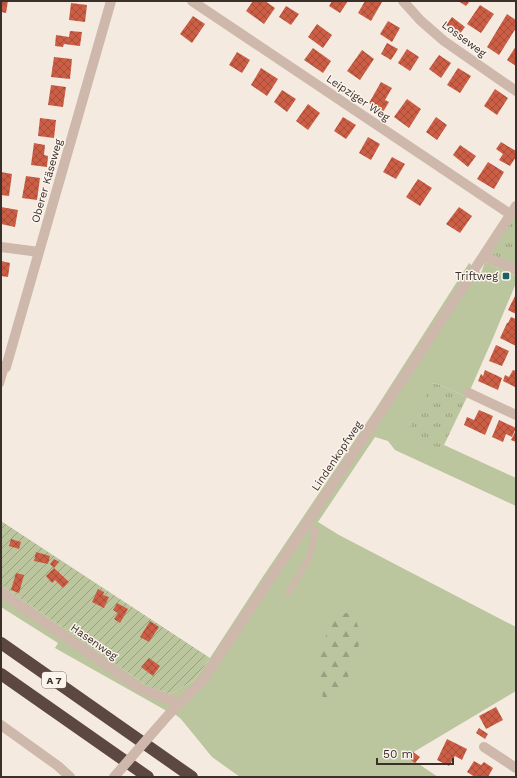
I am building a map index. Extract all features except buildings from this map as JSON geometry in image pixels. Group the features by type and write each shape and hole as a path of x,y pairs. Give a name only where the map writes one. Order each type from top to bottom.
{"highway":[{"name":"A 7","path":"1,643 192,777"},
{"name":"A 7","path":"1,674 148,777"}],"street":[{"name":"Oberer Käseweg","path":"4,367 39,252 111,1"},
{"name":"Leipziger Weg","path":"192,1 513,210"},
{"name":"Losseweg","path":"403,1 420,20 444,41 516,91"},
{"name":"Lindenkopfweg","path":"114,777 179,703 203,680 513,210"},
{"path":"1,247 39,252"},
{"path":"484,256 516,270"},
{"path":"469,393 516,415"},
{"name":"Hasenweg","path":"1,592 141,689 179,703"},
{"path":"1,725 58,766 70,777"},
{"path":"484,747 516,768"}],"lane":[{"path":"1,384 4,367"},
{"path":"288,593 309,558 316,531 306,525"}],"green space":[{"path":"516,214 516,276 485,262"},
{"path":"485,262 516,276 516,283 467,397 435,383 432,384 438,448 444,445 516,478 516,506 395,450 388,441 375,437 318,522 339,535 516,627 516,691 407,756 438,777 240,777 212,757 176,715 55,648 58,643 1,607 1,585 147,686 171,694 194,680 375,410 469,263 481,273"},
{"path":"435,383 467,397 444,445 439,448 407,433 432,384"},
{"path":"1,521 210,658 194,680 171,694 147,686 1,585"},
{"path":"353,611 361,636 353,668 333,702 323,699 317,660 333,617"}],"place":[{"name":"Triftweg","path":"506,276"}]}
